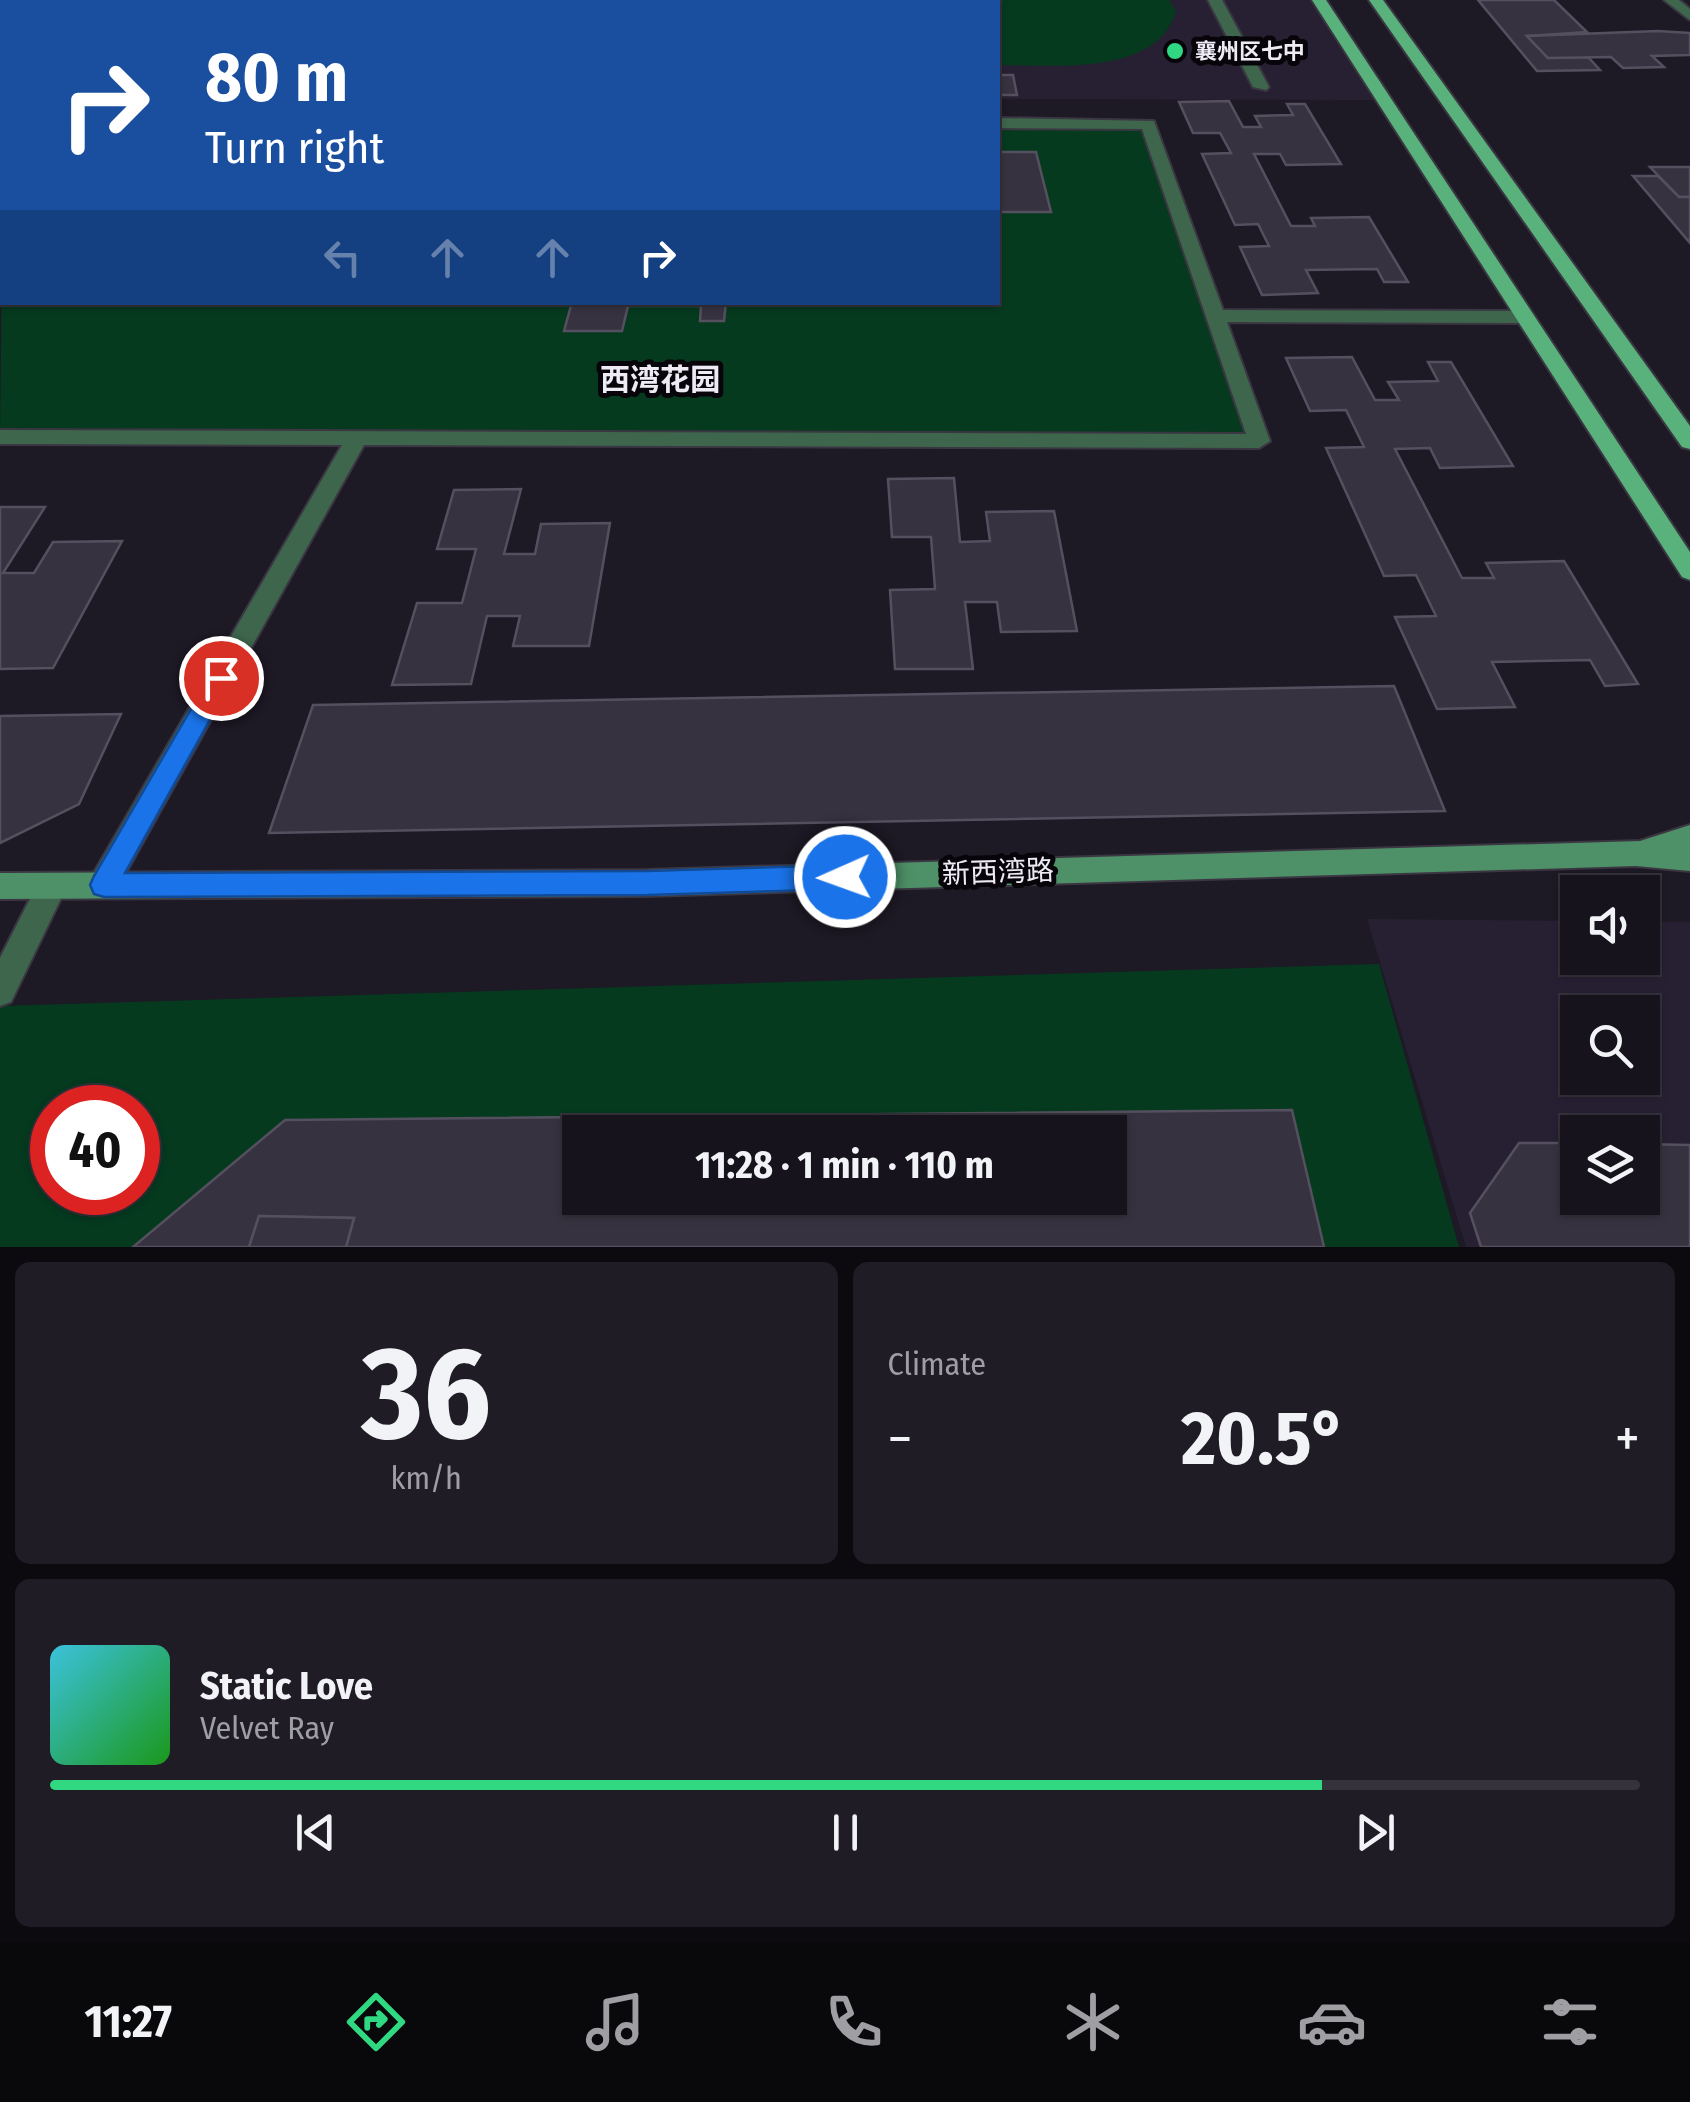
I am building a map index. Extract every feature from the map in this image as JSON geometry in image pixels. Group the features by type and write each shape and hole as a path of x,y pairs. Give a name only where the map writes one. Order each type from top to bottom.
{"main road":[{"path":"1319,0 1690,571"},
{"path":"1376,0 1690,442"}],"street":[{"name":"新西湾路","path":"1636,853 1690,838"},
{"name":"新西湾路","path":"0,886 647,883 1636,853 1690,858"}],"lane":[{"path":"1215,0 1261,87"},
{"path":"1671,0 1689,14"},
{"path":"0,437 1259,441 1148,124 1000,123"},
{"path":"1216,316 1525,318"},
{"path":"104,885 358,436"},
{"path":"0,991 52,886"}],"shaded area":[{"name":"襄州区七中","path":"1000,0 1319,0 1383,100 1000,99"},
{"path":"1367,919 1560,921 1560,975 1660,975 1660,922 1690,922 1690,1247 1466,1247"}],"green space":[{"path":"1000,0 1169,0 1176,11 1165,32 1148,47 1126,57 1073,65 1000,65"},
{"path":"1000,123 1148,124 1259,441 0,437 2,305 1000,305"},
{"path":"1379,964 1459,1247 0,1247 0,1006"}],"building":[{"path":"1478,0 1554,0 1587,32 1527,36 1548,58 1588,57 1600,70 1537,71"},
{"path":"1690,33 1690,55 1652,56 1664,67 1623,68 1611,57 1548,58 1527,36"},
{"path":"1000,75 1013,75 1017,95 1000,95"},
{"path":"1229,101 1243,127 1261,127 1255,116 1293,115 1287,104 1305,104 1341,164 1286,165 1280,154 1254,154 1291,226 1315,226 1311,218 1369,217 1408,282 1384,282 1377,269 1306,270 1318,293 1262,295 1240,247 1269,246 1258,224 1235,225 1202,154 1231,153 1220,133 1193,133 1179,102"},
{"path":"1000,152 1036,152 1051,212 1000,212"},
{"path":"1650,167 1690,167 1690,197 1679,197"},
{"path":"1633,176 1658,176 1679,197 1690,197 1690,243"},
{"path":"571,305 726,305 724,321 700,321 701,306 628,306 622,331 564,331"},
{"path":"1352,357 1375,400 1399,400 1388,382 1438,381 1428,362 1451,362 1513,466 1440,468 1430,448 1395,449 1462,578 1494,578 1486,563 1564,561 1638,684 1605,686 1590,660 1492,662 1515,707 1437,709 1395,617 1436,616 1416,575 1384,576 1326,448 1364,447 1346,410 1310,411 1286,358"},
{"path":"954,478 960,542 990,541 986,512 1054,511 1077,631 1001,632 997,602 965,602 973,669 895,669 890,590 935,589 931,537 892,537 888,479"},
{"path":"521,489 504,554 535,554 541,524 610,523 589,646 513,646 520,616 487,616 471,684 392,685 417,603 462,603 476,549 437,549 454,490"},
{"path":"0,507 45,507 3,573 34,573 53,542 122,541 53,668 0,669"},
{"path":"1394,686 1445,811 269,833 313,705"},
{"path":"121,714 79,804 0,843 0,716"},
{"path":"1292,1110 1324,1247 346,1247 354,1218 259,1216 249,1247 133,1247 285,1120 562,1117 562,1215 1127,1215 1127,1115 788,1115"},
{"path":"1519,1143 1560,1143 1560,1215 1660,1215 1660,1144 1690,1145 1690,1247 1481,1247 1470,1213"},
{"path":"259,1216 354,1218 346,1247 249,1247"}],"place":[{"name":"襄州区七中","path":"1175,51"}],"district":[{"name":"西湾花园","path":"660,380"}],"route":[{"path":"221,678 104,885 647,883 845,877"}]}
